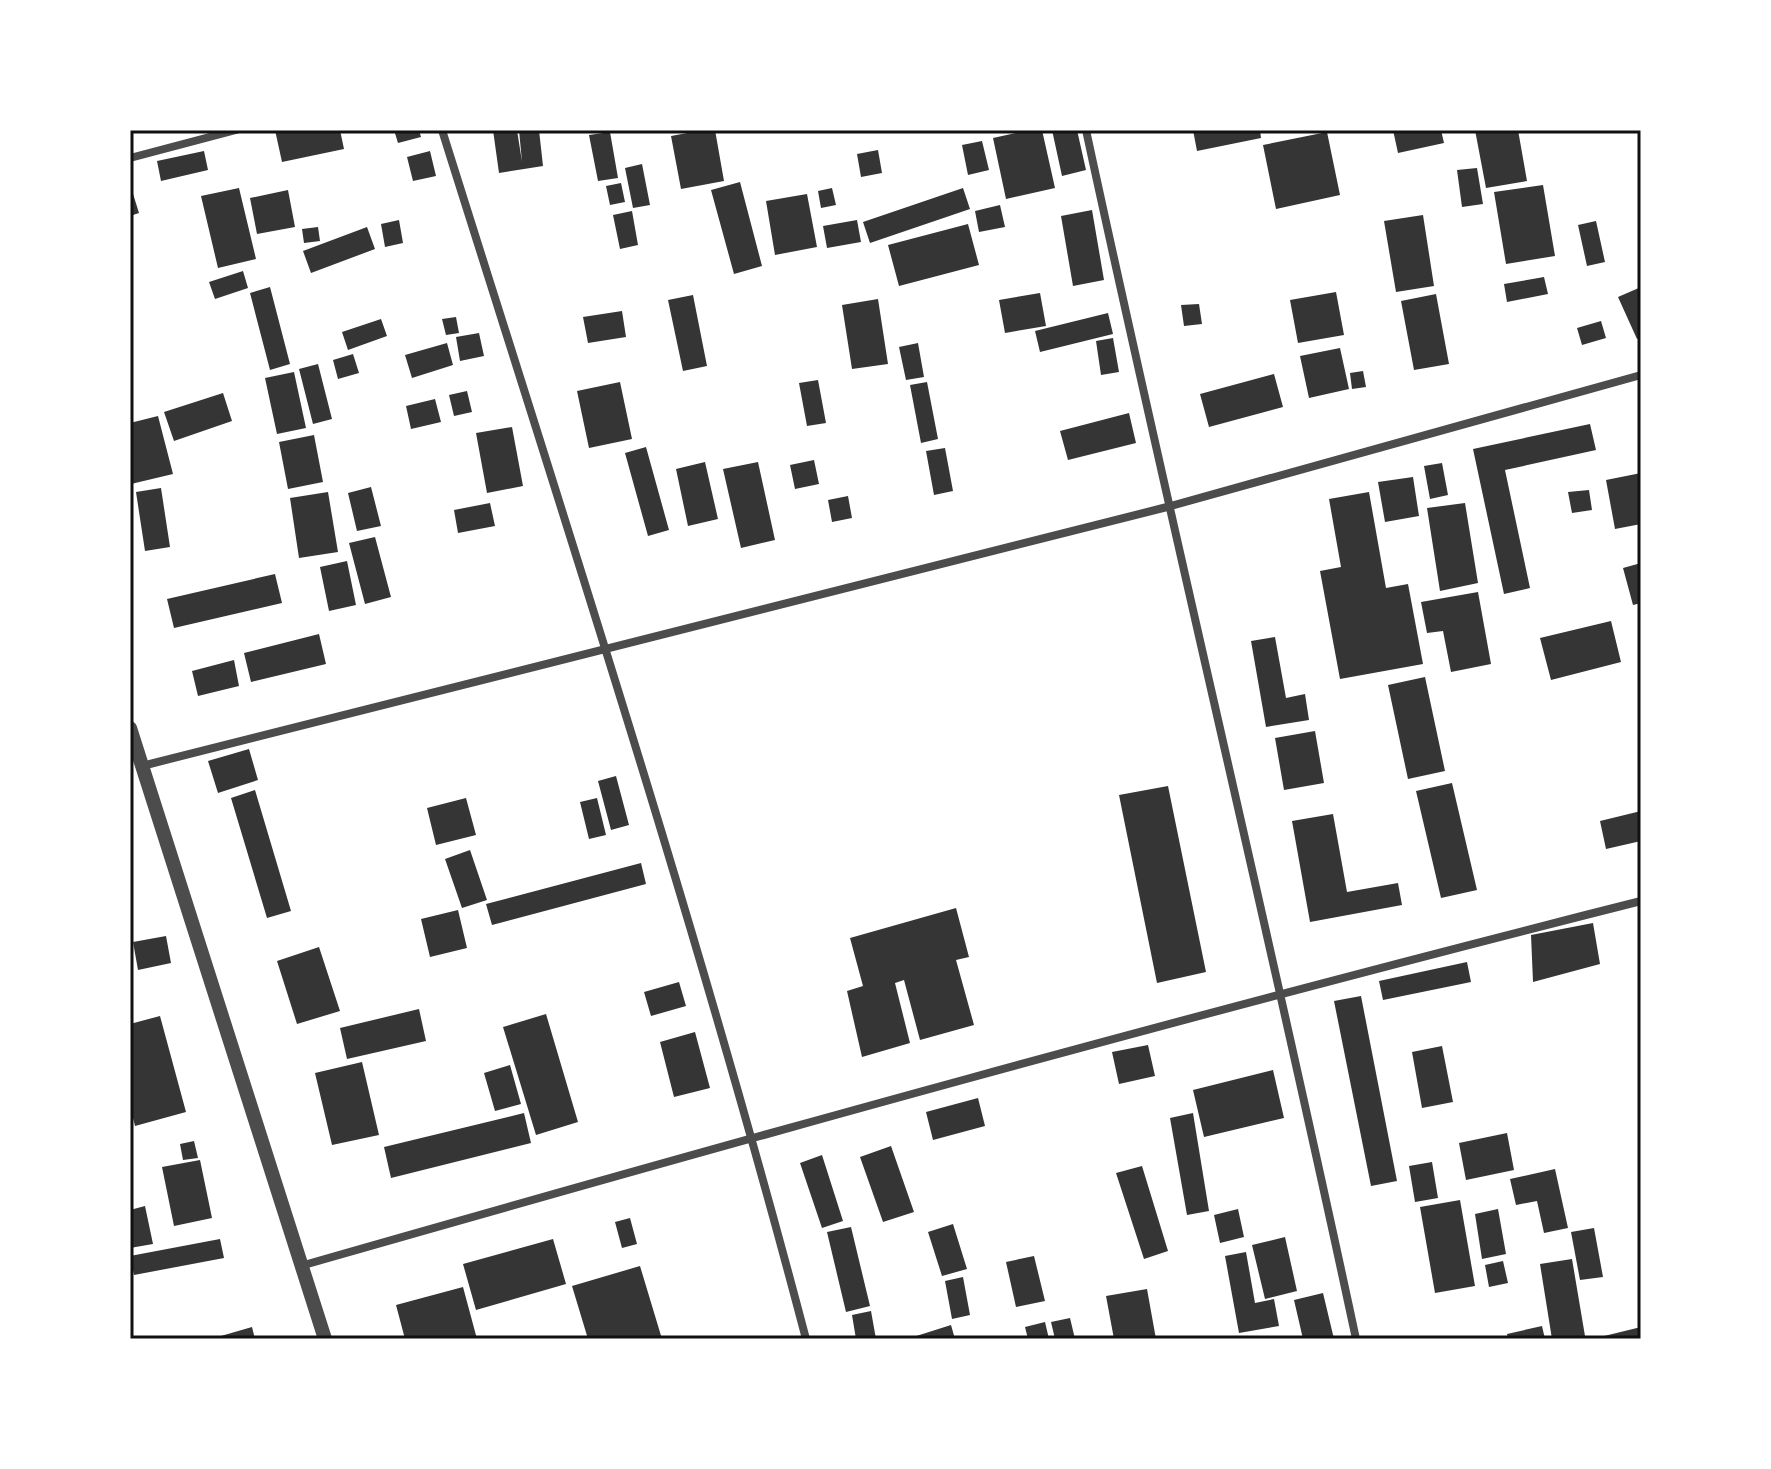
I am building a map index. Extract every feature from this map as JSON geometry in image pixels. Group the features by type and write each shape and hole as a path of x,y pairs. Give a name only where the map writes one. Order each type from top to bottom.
{"street":[{"path":"130,158 236,130"},
{"path":"442,130 605,649 753,1136 806,1339"},
{"path":"1086,130 1167,507 1282,992 1356,1339"},
{"path":"142,766 1167,507 1641,375"},
{"path":"130,728 304,1265 325,1339"},
{"path":"304,1265 753,1136 1282,992 1641,901"}],"building":[{"path":"275,130 340,130 344,149 282,162"},
{"path":"394,130 419,130 421,137 398,143"},
{"path":"493,130 517,130 522,162 519,130 539,130 543,166 499,173"},
{"path":"715,130 724,181 681,189 671,136"},
{"path":"1042,130 1055,188 1006,199 993,138"},
{"path":"1052,130 1077,130 1086,170 1062,176"},
{"path":"1193,130 1260,130 1261,138 1197,151"},
{"path":"1393,130 1441,130 1444,143 1398,153"},
{"path":"1475,130 1518,130 1527,181 1486,188"},
{"path":"610,132 618,178 598,181 589,135"},
{"path":"1327,132 1340,195 1276,209 1263,145"},
{"path":"982,141 989,170 968,175 962,145"},
{"path":"878,150 882,173 861,177 857,154"},
{"path":"204,151 208,170 161,181 157,161"},
{"path":"430,151 436,176 413,181 407,157"},
{"path":"642,164 650,205 633,208 625,168"},
{"path":"1477,168 1483,204 1462,207 1457,170"},
{"path":"740,182 762,266 734,274 711,190"},
{"path":"621,183 625,202 610,205 606,186"},
{"path":"130,184 139,213 130,216"},
{"path":"1543,185 1555,256 1506,264 1494,192"},
{"path":"239,188 256,259 218,268 201,196"},
{"path":"832,188 836,205 821,208 818,191"},
{"path":"963,188 970,209 870,243 863,222"},
{"path":"288,190 295,227 257,234 250,198"},
{"path":"807,194 817,247 775,255 766,201"},
{"path":"1000,205 1005,227 979,232 975,211"},
{"path":"1092,210 1104,280 1073,286 1061,216"},
{"path":"632,211 638,245 620,249 613,215"},
{"path":"1423,215 1434,286 1396,292 1384,221"},
{"path":"399,220 403,243 385,247 381,224"},
{"path":"857,220 861,242 827,248 823,226"},
{"path":"1596,221 1605,262 1587,266 1578,225"},
{"path":"968,224 979,265 899,286 888,245"},
{"path":"318,227 320,241 304,243 302,229"},
{"path":"367,227 375,249 311,273 303,251"},
{"path":"243,271 248,288 215,299 209,282"},
{"path":"1544,277 1548,294 1507,302 1504,284"},
{"path":"270,287 290,364 270,370 250,293"},
{"path":"1641,287 1641,337 1637,339 1618,297"},
{"path":"1336,292 1344,335 1298,343 1290,300"},
{"path":"1040,293 1046,326 1005,333 999,300"},
{"path":"1436,294 1449,364 1414,370 1401,301"},
{"path":"693,295 707,366 683,371 668,300"},
{"path":"878,299 888,364 852,369 842,305"},
{"path":"1199,304 1202,324 1184,326 1181,305"},
{"path":"622,311 626,337 588,343 583,317"},
{"path":"1108,313 1113,334 1040,352 1035,331"},
{"path":"456,317 459,333 446,335 442,319"},
{"path":"381,319 387,336 348,350 342,332"},
{"path":"1601,321 1606,338 1582,345 1577,328"},
{"path":"479,333 484,356 460,361 456,337"},
{"path":"1113,338 1119,372 1101,375 1096,341"},
{"path":"447,343 453,365 412,378 405,355"},
{"path":"918,343 924,377 906,380 899,347"},
{"path":"1340,348 1349,389 1309,398 1300,356"},
{"path":"353,354 359,373 338,379 333,360"},
{"path":"318,364 332,419 313,424 299,369"},
{"path":"1363,371 1366,387 1352,389 1350,373"},
{"path":"294,372 306,428 277,434 265,378"},
{"path":"1274,374 1283,407 1209,427 1200,394"},
{"path":"818,380 826,423 807,426 799,383"},
{"path":"620,382 632,439 589,448 577,391"},
{"path":"927,382 938,439 921,443 910,385"},
{"path":"467,391 472,412 454,416 449,395"},
{"path":"223,393 232,421 174,441 164,412"},
{"path":"435,399 441,422 411,429 406,406"},
{"path":"1129,413 1136,443 1068,460 1060,431"},
{"path":"158,416 173,474 131,484 130,423"},
{"path":"1590,424 1596,450 1505,470 1530,588 1504,594 1473,449"},
{"path":"512,427 523,486 487,493 476,433"},
{"path":"314,435 323,482 288,489 279,442"},
{"path":"646,447 669,530 648,536 625,453"},
{"path":"945,448 953,491 934,495 926,451"},
{"path":"814,460 819,484 795,489 790,465"},
{"path":"705,462 718,519 688,526 676,469"},
{"path":"758,462 775,540 741,548 723,469"},
{"path":"1442,463 1448,495 1430,499 1424,466"},
{"path":"1641,473 1641,524 1615,529 1606,480"},
{"path":"1413,477 1419,516 1385,522 1378,482"},
{"path":"371,487 381,526 357,531 348,493"},
{"path":"161,488 170,547 145,551 136,492"},
{"path":"1589,490 1592,510 1572,513 1568,492"},
{"path":"328,492 338,552 299,558 290,498"},
{"path":"1369,492 1386,588 1408,584 1423,664 1340,679 1320,571 1341,567 1329,499"},
{"path":"848,496 852,518 832,522 828,500"},
{"path":"490,503 495,526 458,533 454,510"},
{"path":"1465,503 1478,583 1440,591 1427,508"},
{"path":"375,537 391,597 365,604 349,543"},
{"path":"347,561 356,605 329,611 320,567"},
{"path":"1641,563 1641,603 1633,605 1623,568"},
{"path":"275,574 282,603 174,628 167,599"},
{"path":"1478,592 1491,664 1451,672 1443,631 1427,633 1421,602"},
{"path":"1611,621 1621,662 1551,680 1540,638"},
{"path":"319,634 326,664 251,682 244,653"},
{"path":"1275,637 1286,698 1305,694 1309,720 1266,727 1251,641"},
{"path":"234,660 239,686 198,696 192,671"},
{"path":"1425,677 1445,771 1408,779 1388,685"},
{"path":"1315,731 1324,783 1284,790 1275,738"},
{"path":"249,749 258,780 218,793 208,761"},
{"path":"616,776 629,825 611,830 598,781"},
{"path":"1452,783 1477,890 1441,898 1416,791"},
{"path":"1168,786 1206,972 1157,983 1119,795"},
{"path":"255,790 291,911 267,918 231,798"},
{"path":"466,798 476,835 436,845 427,808"},
{"path":"597,798 606,835 589,839 580,802"},
{"path":"1641,811 1641,841 1606,849 1600,821"},
{"path":"1333,814 1347,892 1398,883 1402,905 1310,922 1292,821"},
{"path":"470,850 487,900 462,908 445,859"},
{"path":"641,863 646,884 492,925 486,904"},
{"path":"956,908 969,957 956,960 974,1025 920,1040 904,980 895,983 910,1043 862,1057 847,991 863,986 850,938"},
{"path":"458,910 467,948 430,957 421,919"},
{"path":"1593,923 1600,964 1533,982 1531,935"},
{"path":"166,936 171,963 138,970 133,942"},
{"path":"319,947 340,1011 297,1024 277,961"},
{"path":"1467,962 1471,982 1383,1000 1379,981"},
{"path":"679,982 686,1006 651,1016 644,992"},
{"path":"1361,996 1397,1181 1371,1186 1334,1001"},
{"path":"419,1009 426,1041 347,1059 340,1028"},
{"path":"546,1014 578,1122 536,1135 503,1027"},
{"path":"160,1016 186,1112 135,1126 130,1106 130,1024"},
{"path":"695,1032 710,1088 674,1097 660,1042"},
{"path":"1148,1045 1155,1076 1119,1084 1112,1052"},
{"path":"1442,1046 1453,1102 1422,1108 1412,1052"},
{"path":"362,1062 379,1135 332,1145 315,1073"},
{"path":"510,1065 521,1104 495,1111 484,1073"},
{"path":"1273,1070 1284,1118 1204,1137 1193,1090"},
{"path":"978,1098 985,1126 933,1140 926,1112"},
{"path":"524,1113 531,1143 391,1178 384,1147"},
{"path":"1193,1113 1209,1211 1187,1215 1170,1118"},
{"path":"1507,1133 1514,1170 1466,1180 1459,1143"},
{"path":"194,1141 198,1158 183,1160 180,1144"},
{"path":"891,1146 914,1212 883,1222 860,1157"},
{"path":"822,1155 843,1221 822,1228 800,1163"},
{"path":"200,1160 212,1218 174,1226 162,1167"},
{"path":"1432,1162 1438,1198 1415,1202 1409,1166"},
{"path":"1142,1166 1168,1251 1144,1259 1116,1173"},
{"path":"1555,1169 1568,1228 1544,1233 1537,1201 1516,1205 1510,1179"},
{"path":"1460,1200 1475,1286 1435,1293 1420,1207"},
{"path":"145,1206 153,1244 130,1248 130,1210"},
{"path":"1238,1209 1244,1237 1220,1243 1214,1215"},
{"path":"1498,1209 1506,1254 1482,1259 1475,1214"},
{"path":"630,1218 637,1244 622,1248 615,1222"},
{"path":"953,1224 967,1269 942,1276 928,1232"},
{"path":"851,1227 870,1306 846,1312 827,1232"},
{"path":"1594,1228 1603,1277 1580,1280 1571,1232"},
{"path":"1285,1237 1297,1291 1265,1299 1252,1245"},
{"path":"220,1239 224,1258 134,1275 130,1256"},
{"path":"553,1239 566,1284 476,1310 463,1264"},
{"path":"1246,1252 1255,1303 1274,1299 1279,1326 1239,1333 1225,1256"},
{"path":"1034,1256 1045,1301 1016,1307 1006,1262"},
{"path":"1572,1259 1585,1336 1552,1339 1540,1264"},
{"path":"1503,1261 1508,1283 1489,1287 1485,1265"},
{"path":"640,1266 662,1339 588,1339 572,1286"},
{"path":"963,1277 970,1315 952,1319 945,1281"},
{"path":"463,1287 477,1339 405,1339 396,1305"},
{"path":"1147,1289 1156,1339 1114,1339 1106,1296"},
{"path":"1323,1293 1334,1339 1303,1339 1294,1300"},
{"path":"871,1311 876,1339 856,1339 852,1315"},
{"path":"1070,1318 1075,1339 1055,1339 1051,1322"},
{"path":"1045,1322 1049,1339 1028,1339 1025,1327"},
{"path":"951,1325 955,1339 910,1339 910,1338"},
{"path":"1542,1326 1545,1339 1508,1339 1507,1334"},
{"path":"252,1327 255,1339 214,1339 214,1338"},
{"path":"1641,1327 1641,1339 1596,1339 1596,1338"}]}
